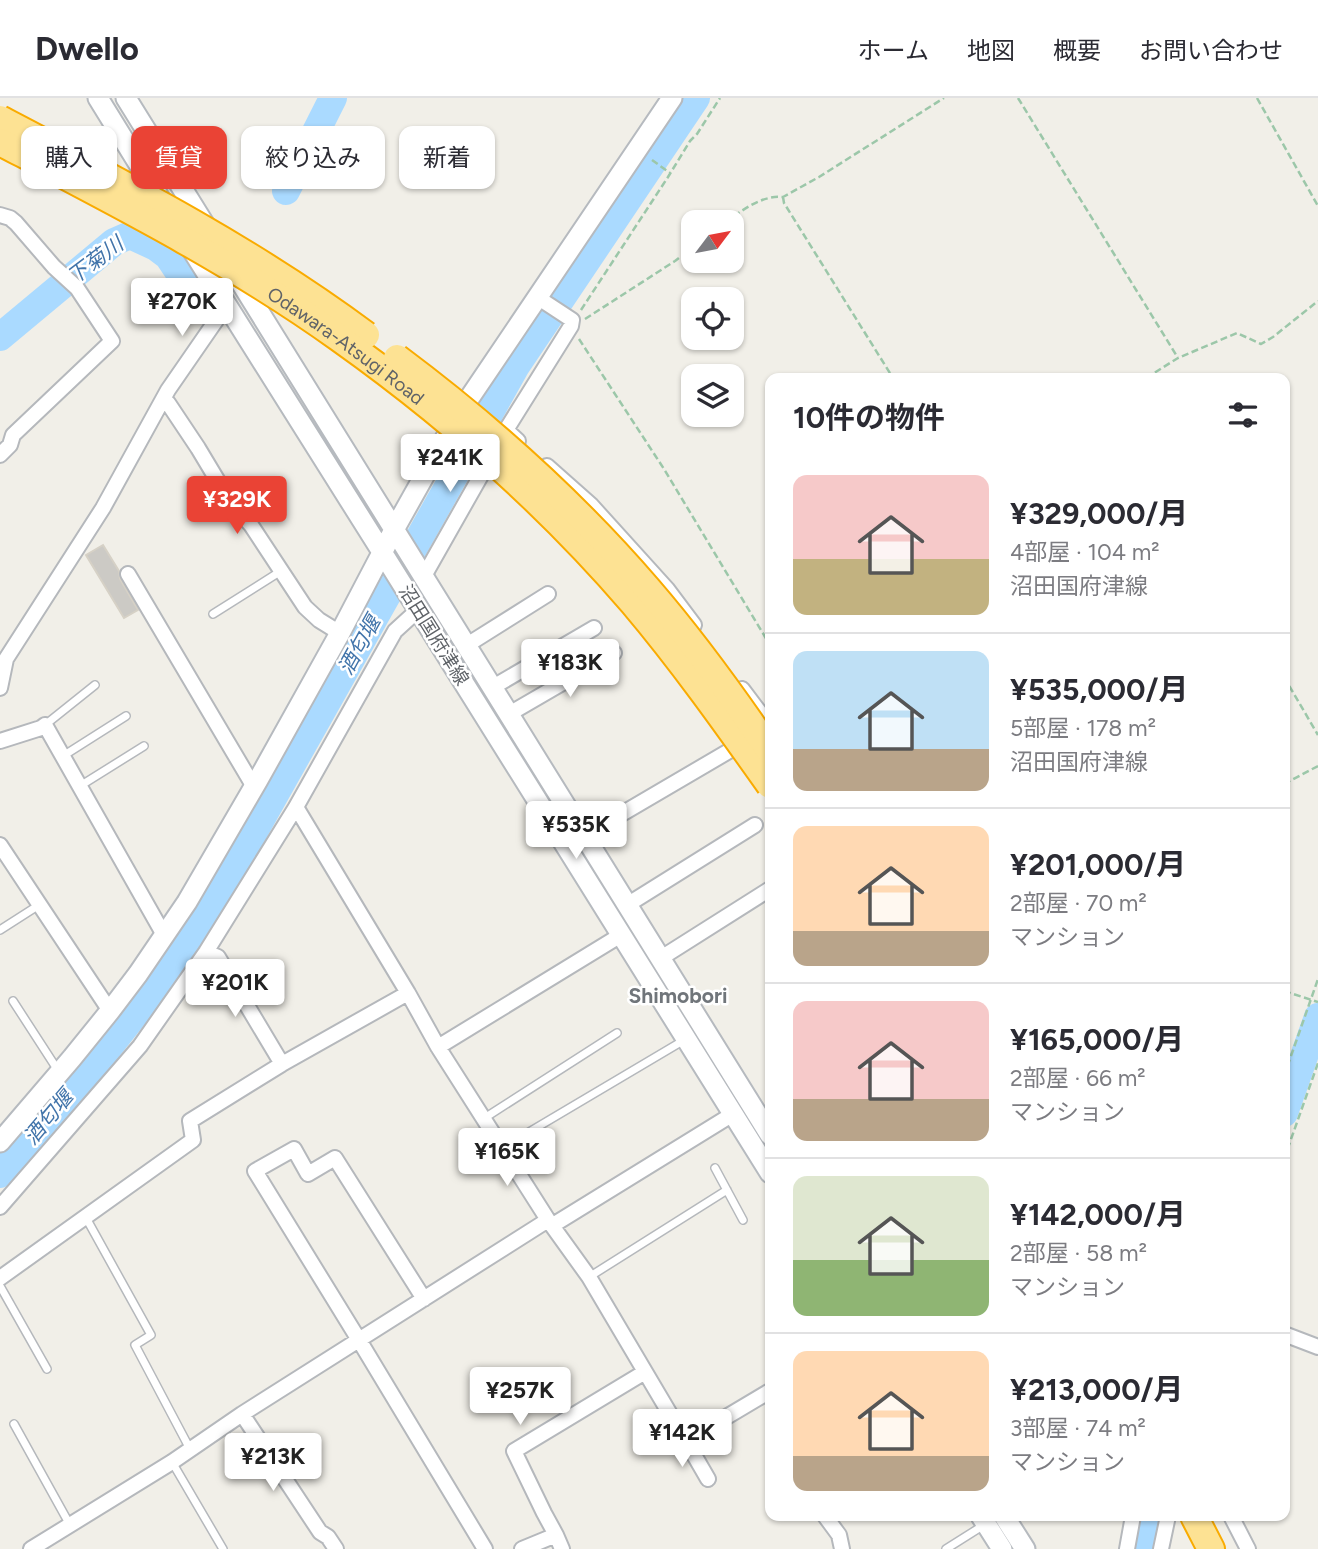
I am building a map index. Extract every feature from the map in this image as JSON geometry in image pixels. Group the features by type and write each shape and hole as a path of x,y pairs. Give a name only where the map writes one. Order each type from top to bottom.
{"highway":[{"name":"Odawara-Atsugi Road","path":"0,119 146,196 270,268 433,386 507,447 574,509 639,579 727,689 765,744"},
{"name":"Odawara-Atsugi Road","path":"0,142 135,212 264,288 406,388 496,463 560,524 624,593 710,699 765,778"},
{"path":"1197,1521 1211,1549"},
{"path":"1216,1521 1230,1549"}],"main road":[{"name":"沼田国府津線","path":"97,98 765,1165"},
{"name":"沼田国府津線","path":"126,98 765,1127"},
{"path":"0,1142 110,1011 187,902 385,556 460,412 672,98"},
{"path":"991,1521 1002,1549"},
{"path":"993,1521 1025,1549"}],"street":[{"path":"0,215 16,223 54,267 77,288 112,341 13,435 10,445 0,455"},
{"path":"421,571 572,323 537,297"},
{"path":"0,688 5,659 103,508 168,390 226,306"},
{"path":"164,400 198,448 231,503 251,525 305,607 340,633"},
{"path":"506,430 591,505 667,589 765,719"},
{"path":"128,575 254,787"},
{"path":"467,645 548,594"},
{"path":"0,1207 140,1046 206,952 296,807 395,631 418,610"},
{"path":"493,687 594,628"},
{"path":"509,714 614,653"},
{"path":"0,741 44,725 164,935"},
{"path":"584,835 729,751"},
{"path":"296,807 438,1047 589,1278 708,1479"},
{"path":"627,905 755,825"},
{"path":"0,845 110,1011"},
{"path":"661,958 765,892"},
{"path":"438,1047 621,935"},
{"path":"206,952 218,957 282,1064"},
{"path":"0,1278 193,1140 190,1121 282,1064 408,993"},
{"path":"31,1549 424,1299 733,1114"},
{"path":"424,1299 335,1158 308,1174 294,1149 255,1171 485,1549"},
{"path":"1290,1336 1318,1347"},
{"path":"562,1549 514,1451 645,1373"},
{"path":"686,1441 765,1394"},
{"path":"242,1414 320,1532 328,1537 336,1549"},
{"path":"829,1521 839,1535 842,1549"},
{"path":"1126,1549 1132,1521"},
{"path":"1161,1549 1167,1521"},
{"path":"1234,1521 1248,1549"},
{"path":"522,1549 556,1535"}],"lane":[{"path":"213,614 281,570"},
{"path":"44,725 95,685"},
{"path":"63,757 126,716"},
{"path":"79,786 144,746"},
{"path":"0,930 40,905"},
{"path":"13,1001 60,1073"},
{"path":"483,1119 617,1033"},
{"path":"502,1148 686,1039"},
{"path":"715,1168 743,1220"},
{"path":"589,1278 727,1190"},
{"path":"85,1216 151,1335 135,1345 191,1449"},
{"path":"0,1286 47,1369"},
{"path":"14,1424 70,1525"},
{"path":"172,1461 223,1549"},
{"path":"946,1549 986,1521"}],"path":[{"path":"572,323 720,98"},
{"path":"744,211 757,203 783,197 819,177 944,98"},
{"path":"1018,98 1178,358"},
{"path":"1257,98 1318,206"},
{"path":"637,150 670,173"},
{"path":"783,197 890,373"},
{"path":"572,323 595,314 681,256"},
{"path":"1154,373 1178,358 1237,333 1261,344 1318,301"},
{"path":"572,323 765,637"},
{"path":"1290,687 1318,735"},
{"path":"1290,781 1318,766"},
{"path":"1290,1059 1318,979"},
{"path":"1290,993 1318,1002"},
{"path":"1290,1142 1318,1063"}],"building":[{"path":"103,545 138,610 124,618 86,555"}],"waterway":[{"name":"下菊川","path":"286,191 333,98"},
{"name":"酒匂堰","path":"0,1174 78,1086 162,980 220,892 516,366 696,98"},
{"name":"下菊川","path":"0,337 114,242 130,235 168,256 188,286"},
{"path":"1290,1096 1318,1017"},
{"path":"1142,1549 1147,1521"}],"district":[{"name":"Shimobori","path":"678,995"}]}
